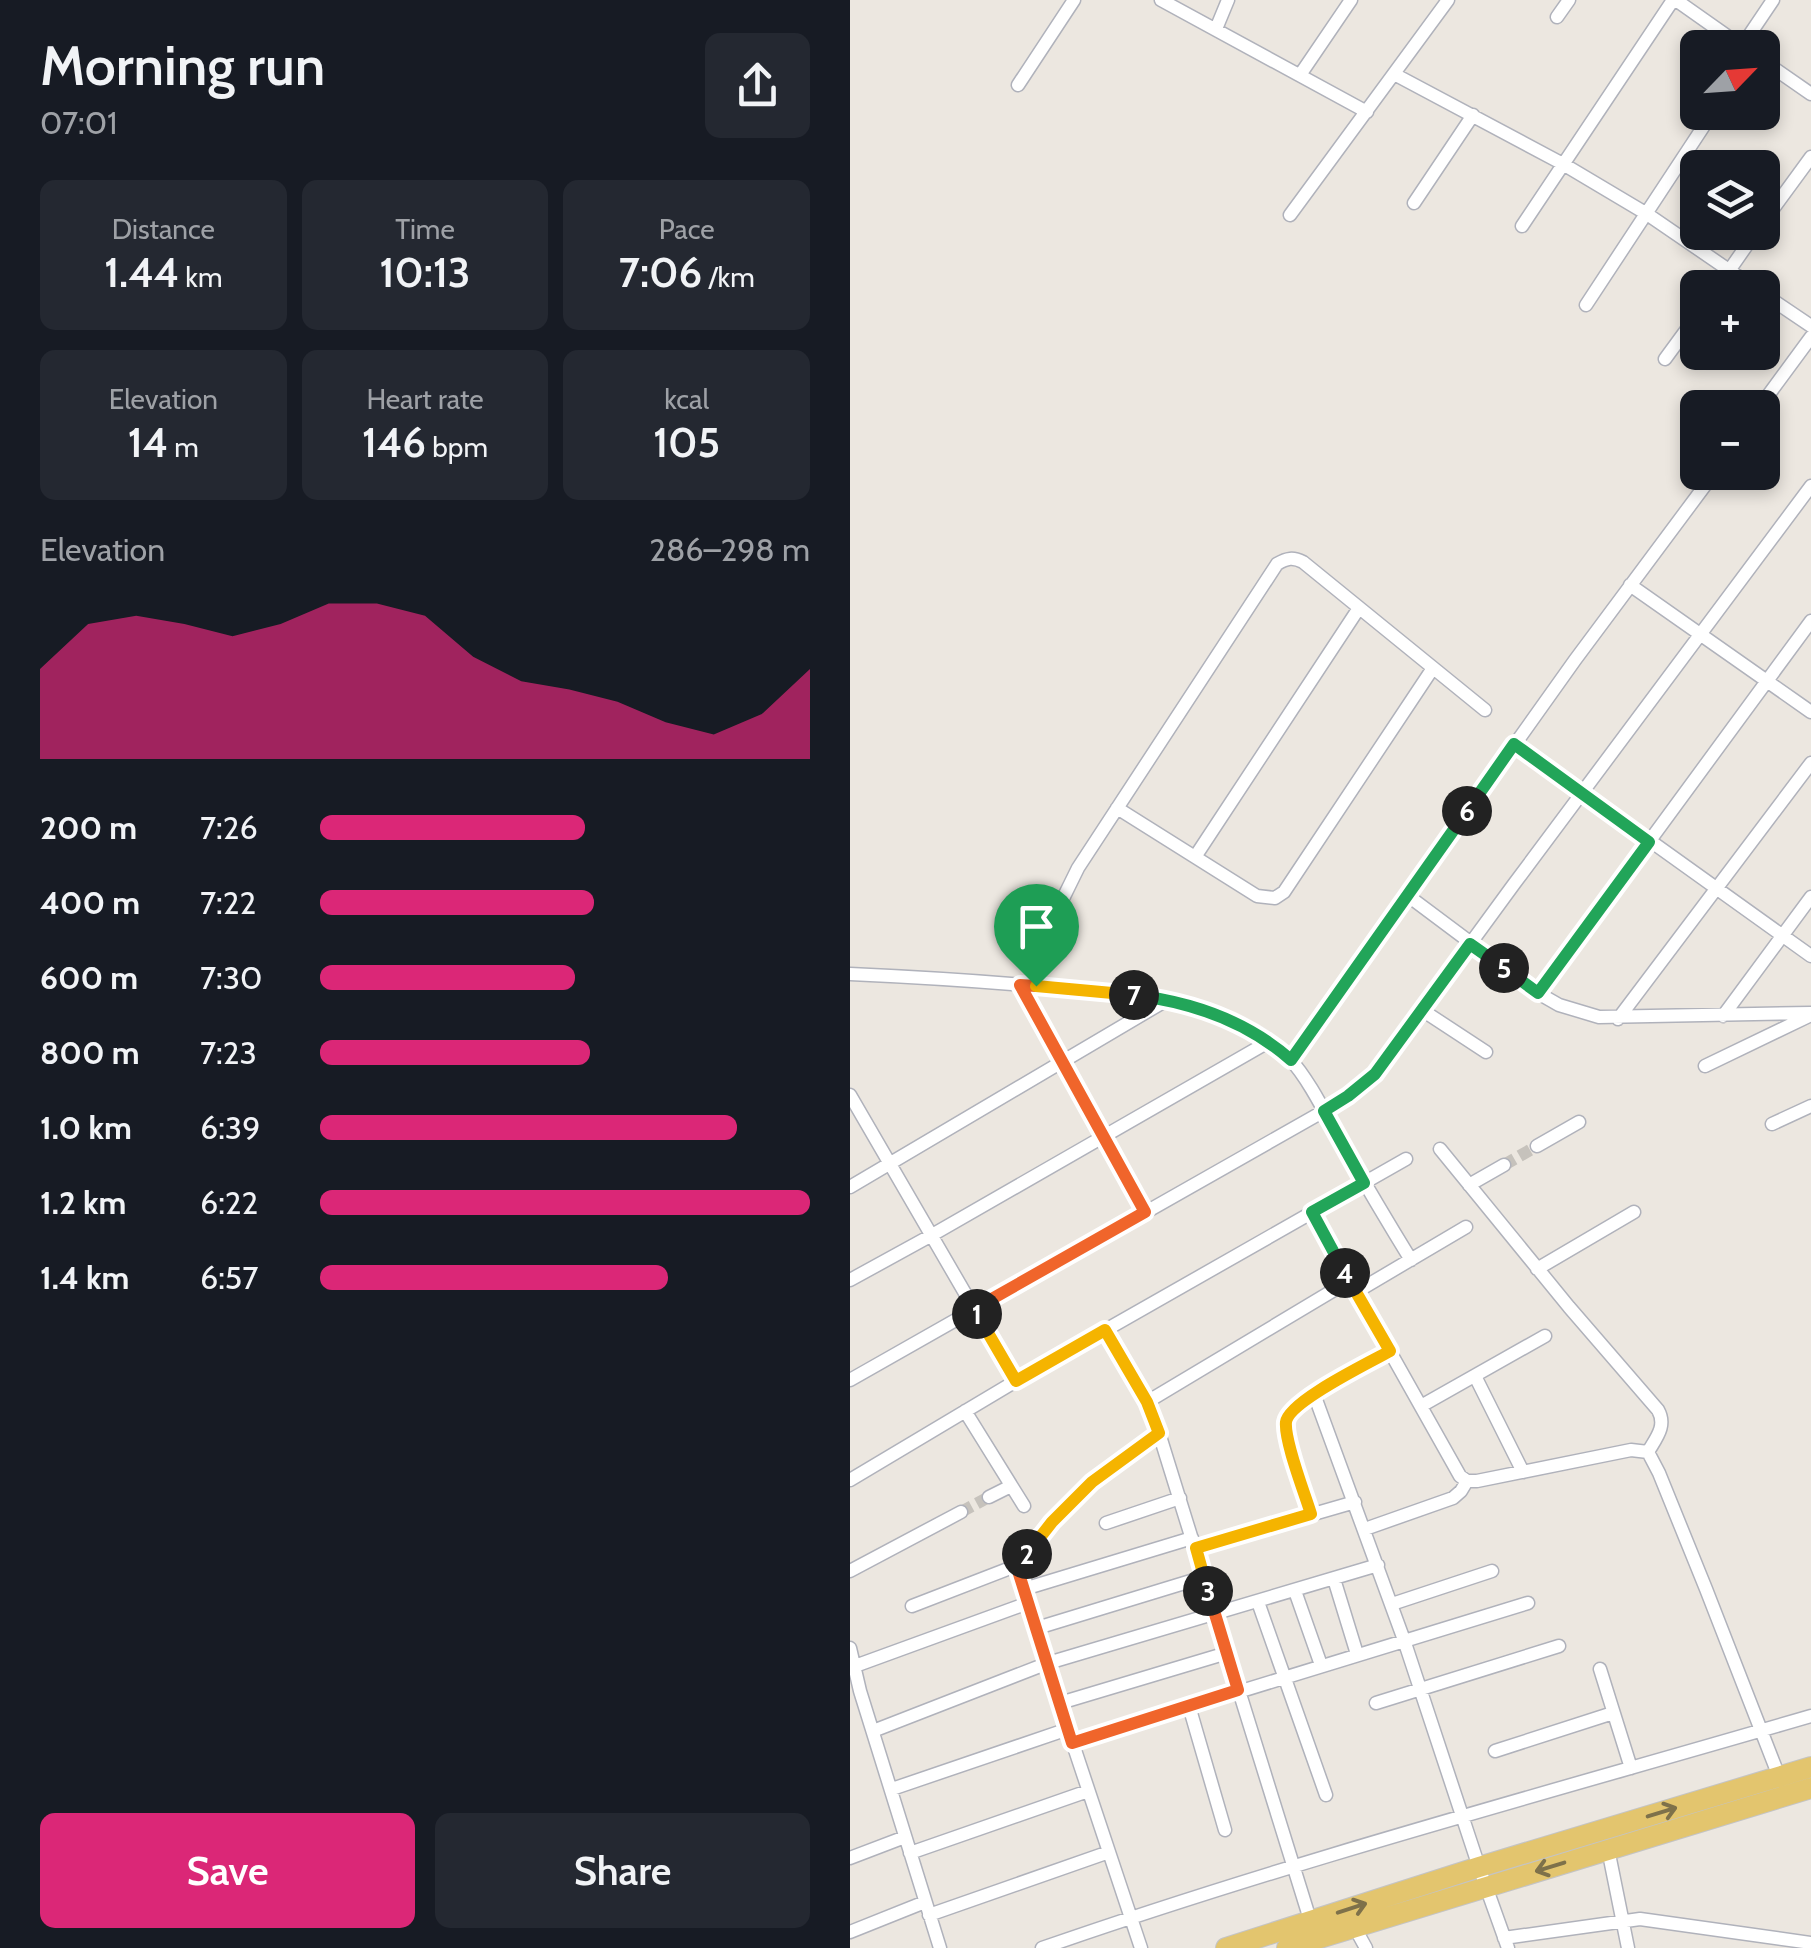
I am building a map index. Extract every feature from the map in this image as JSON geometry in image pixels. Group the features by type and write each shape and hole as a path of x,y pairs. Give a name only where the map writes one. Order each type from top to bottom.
{"main road":[{"path":"1287,1948 1313,1930 1355,1928 1482,1877 1608,1849 1783,1786 1811,1767"},
{"path":"1226,1948 1313,1930 1783,1786 1811,1788"}],"street":[{"path":"1018,84 1074,0"},
{"path":"1161,0 1366,112"},
{"path":"1216,29 1228,0"},
{"path":"1300,75 1351,0"},
{"path":"1290,215 1448,0"},
{"path":"1557,17 1569,0"},
{"path":"1522,226 1674,0 1718,30"},
{"path":"1754,30 1774,0"},
{"path":"1780,72 1811,93"},
{"path":"1394,74 1563,164 1729,270 1743,250"},
{"path":"1414,203 1473,115"},
{"path":"1586,305 1701,130"},
{"path":"1780,199 1811,157"},
{"path":"1780,305 1811,326"},
{"path":"1771,390 1811,337"},
{"path":"1664,359 1680,338"},
{"path":"850,1380 1324,1111 1375,1074 1811,486"},
{"path":"1291,1060 1514,744 1701,490"},
{"path":"1036,986 1044,942 1071,880 1277,564 1285,559 1303,562 1485,710"},
{"path":"1630,585 1811,712"},
{"path":"1195,857 1359,608"},
{"path":"1538,993 1811,622"},
{"path":"1117,808 1257,896 1276,898 1284,892 1433,668"},
{"path":"1514,744 1811,956"},
{"path":"1618,1019 1811,763"},
{"path":"1407,895 1538,993 1578,1012 1618,1019 1811,1014"},
{"path":"1723,1016 1811,897"},
{"path":"850,974 1140,996 1225,1018 1270,1041 1291,1060 1411,1260"},
{"path":"1020,985 1145,1212"},
{"path":"850,1187 1164,1001"},
{"path":"1422,1010 1486,1052"},
{"path":"1705,1066 1811,1014"},
{"path":"850,1280 1270,1041"},
{"path":"850,1096 1016,1381"},
{"path":"1772,1124 1811,1106"},
{"path":"1537,1146 1578,1122"},
{"path":"1440,1149 1658,1410 1662,1426 1648,1452"},
{"path":"850,1480 1406,1159"},
{"path":"1469,1186 1504,1165"},
{"path":"1312,1212 1460,1476 1467,1480 1494,1478 1631,1450 1648,1452"},
{"path":"1538,1269 1634,1212"},
{"path":"1147,1402 1466,1227"},
{"path":"1105,1330 1147,1402 1159,1433 1313,1930"},
{"path":"1420,1406 1545,1336"},
{"path":"1311,1514 1286,1427 1287,1418 1314,1394 1390,1351"},
{"path":"1475,1376 1523,1472"},
{"path":"1314,1394 1392,1604 1506,1943 1640,1919 1811,1943"},
{"path":"966,1411 1024,1506"},
{"path":"912,1606 1018,1565 1052,1522 1092,1482 1159,1433"},
{"path":"1648,1452 1783,1786"},
{"path":"1365,1529 1454,1498 1467,1480"},
{"path":"989,1497 1011,1486"},
{"path":"1106,1523 1180,1498"},
{"path":"855,1666 1026,1596 1194,1543 1355,1502"},
{"path":"850,1571 961,1512"},
{"path":"1018,1565 1141,1948"},
{"path":"873,1731 1048,1663 1378,1565"},
{"path":"1392,1604 1492,1571"},
{"path":"1037,1628 1204,1576"},
{"path":"1334,1578 1357,1654"},
{"path":"1295,1591 1321,1665"},
{"path":"1258,1602 1326,1795"},
{"path":"892,1789 1070,1736 1189,1706 1528,1602"},
{"path":"1376,1703 1559,1646"},
{"path":"850,1648 940,1948"},
{"path":"1060,1704 1226,1653"},
{"path":"1600,1669 1631,1768"},
{"path":"850,1706 860,1691"},
{"path":"1189,1706 1225,1830"},
{"path":"1495,1751 1613,1713"},
{"path":"1042,1948 1293,1867 1811,1716"},
{"path":"910,1853 1088,1790"},
{"path":"850,1858 906,1837"},
{"path":"1608,1849 1628,1948"},
{"path":"850,1932 1109,1852"},
{"path":"1355,1928 1366,1948"}],"tunnel":[{"path":"1504,1165 1537,1146"},
{"path":"961,1512 989,1497"}],"route":[{"path":"1514,744 1649,842 1538,993 1470,944 1375,1074 1324,1111 1364,1183 1312,1212 1390,1351 1314,1394 1287,1418 1288,1438 1311,1514 1196,1548 1238,1690 1072,1743 1018,1565 1052,1522 1092,1482 1159,1433 1147,1402 1105,1330 1016,1381 974,1309 1145,1212 1020,985 1036,986 1140,996 1190,1006 1251,1030 1291,1060 1514,744"}]}
